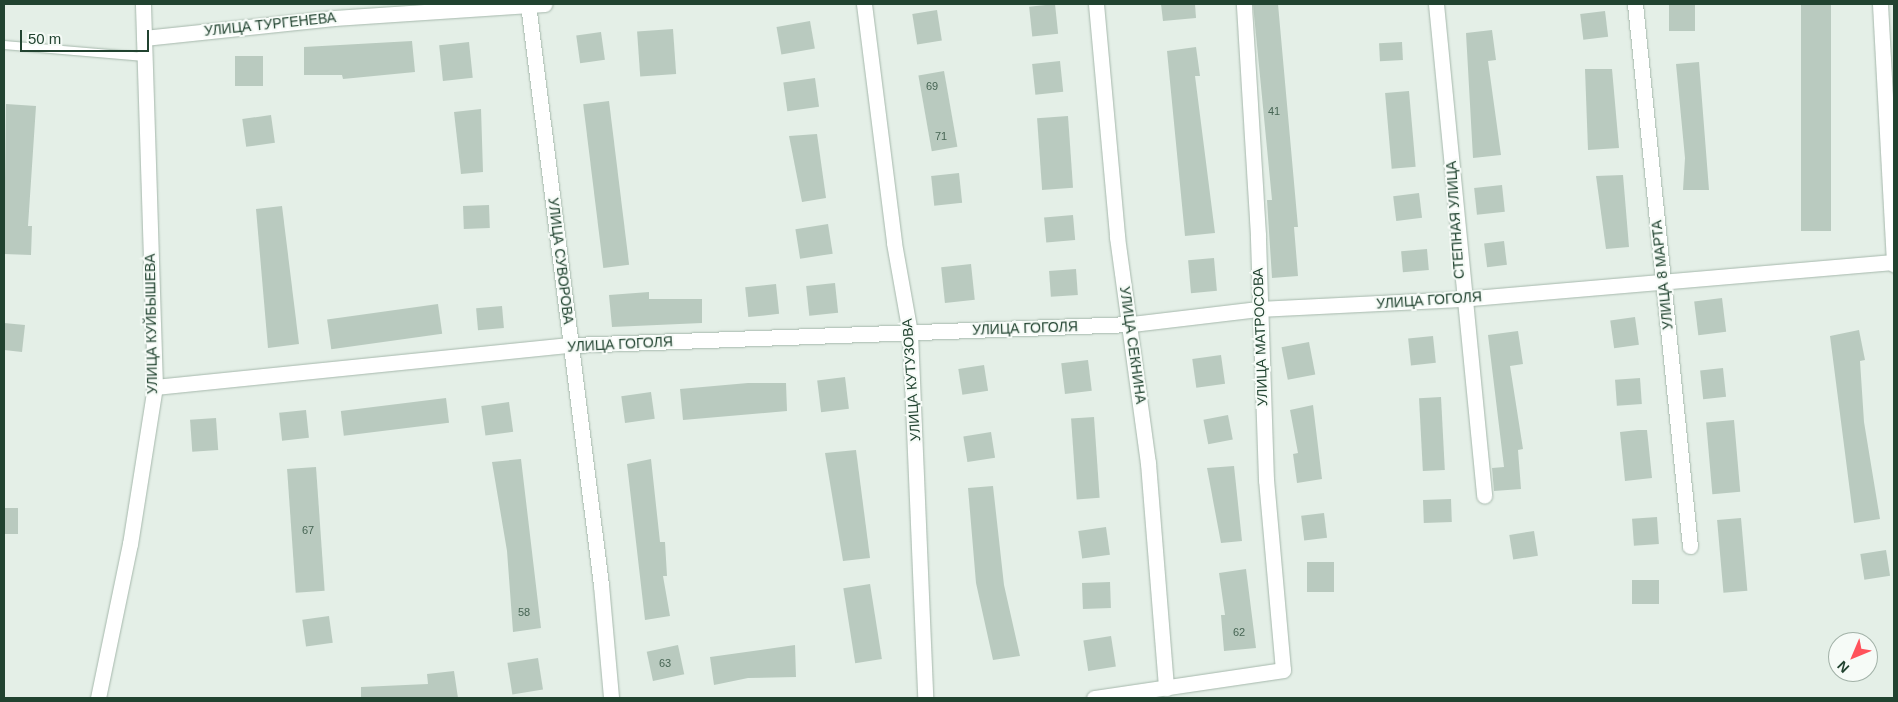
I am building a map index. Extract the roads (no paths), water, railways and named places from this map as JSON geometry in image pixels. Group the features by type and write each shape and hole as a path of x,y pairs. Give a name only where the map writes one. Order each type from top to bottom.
{"street":[{"name":"УЛИЦА КУЙБЫШЕВА","path":"98,698 130,544 155,387 143,4"},
{"name":"УЛИЦА СУВОРОВА","path":"528,4 572,345 611,698"},
{"name":"УЛИЦА ТУРГЕНЕВА","path":"144,38 334,18 545,4"},
{"name":"УЛИЦА КУТУЗОВА","path":"864,4 910,333 925,698"},
{"name":"УЛИЦА СЕКНИНА","path":"1096,4 1117,237 1132,324 1166,688"},
{"name":"УЛИЦА МАТРОСОВА","path":"1166,688 1282,670 1266,480 1258,309 1258,235 1244,4"},
{"name":"СТЕПНАЯ УЛИЦА","path":"1436,4 1461,299 1484,496"},
{"name":"УЛИЦА 8 МАРТА","path":"1635,4 1690,546"},
{"path":"1880,4 1894,263"},
{"name":"УЛИЦА ГОГОЛЯ","path":"155,387 572,345 1132,324 1258,309 1461,299 1663,279 1894,263"},
{"path":"1094,698 1166,688"}],"lane":[{"path":"4,45 144,58"}]}
